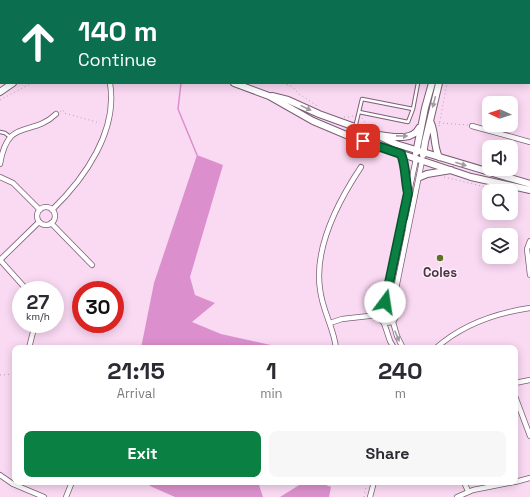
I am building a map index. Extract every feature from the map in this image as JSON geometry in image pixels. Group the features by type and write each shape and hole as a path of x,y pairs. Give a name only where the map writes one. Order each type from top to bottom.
{"street":[{"path":"0,92 12,84"},
{"path":"110,84 112,90"},
{"path":"52,210 77,184 98,150 108,121 114,84"},
{"path":"237,84 269,96 288,100 319,114 377,135 388,142 530,184"},
{"path":"402,345 393,322 397,315 394,307 420,176 422,161 420,152 422,124 432,84"},
{"path":"392,345 384,323 380,320 378,315 379,309 383,305 387,295 416,159 420,152 430,121 439,84"},
{"path":"269,96 313,121 351,137 451,170 530,190"},
{"path":"0,164 4,147 10,137 21,130 48,121 56,114"},
{"path":"430,121 433,126 435,148 439,157"},
{"path":"377,135 410,136 417,133 422,124"},
{"path":"472,126 530,142"},
{"path":"401,154 404,161 408,193"},
{"path":"335,345 320,289 319,274 321,256 338,206 346,190 361,167"},
{"path":"420,176 451,170"},
{"path":"0,177 13,183 40,210"},
{"path":"46,207 52,210 55,217 51,223 45,225 39,222 37,216 40,210 46,207"},
{"path":"19,281 0,260 39,222"},
{"path":"51,223 92,265"},
{"path":"530,241 527,248 530,275"},
{"path":"383,305 389,304 394,307"},
{"path":"440,345 456,333 479,321 501,314 530,308"},
{"path":"330,323 348,318 378,315"},
{"path":"384,323 393,322"},
{"path":"29,345 32,333"},
{"path":"518,382 530,380"},
{"path":"518,404 530,436"},
{"path":"0,475 12,483"},
{"path":"518,481 530,478"},
{"path":"15,485 44,497"},
{"path":"66,497 71,485"},
{"path":"370,497 373,485"},
{"path":"465,485 468,491"},
{"path":"457,497 468,491 499,485"}],"lane":[{"path":"359,112 408,122 418,84"},
{"path":"351,137 356,128 362,99 412,109"},
{"path":"0,132 5,133 10,137"},
{"path":"398,247 401,243 406,222 411,218"},
{"path":"393,268 399,276"}],"path":[{"path":"0,100 30,84"},
{"path":"286,84 293,87 304,98 322,109"},
{"path":"439,128 447,84"},
{"path":"56,114 63,110 64,113 100,123"},
{"path":"339,115 349,117 353,116"},
{"path":"439,123 465,124 472,126"},
{"path":"440,177 482,186"},
{"path":"0,375 12,374"},
{"path":"364,497 366,485"}],"shaded area":[{"path":"197,155 223,165 190,277 195,295 215,303 192,322 221,334 270,345 142,345 154,283"},
{"path":"259,485 263,497 175,497 150,486"},
{"path":"299,485 326,485 331,487 329,497 280,497"}],"waterway":[{"path":"181,84 178,109 197,155"}],"place":[{"name":"Coles","path":"440,258"}],"route":[{"path":"363,141 401,154 404,161 408,193 385,302"}]}
